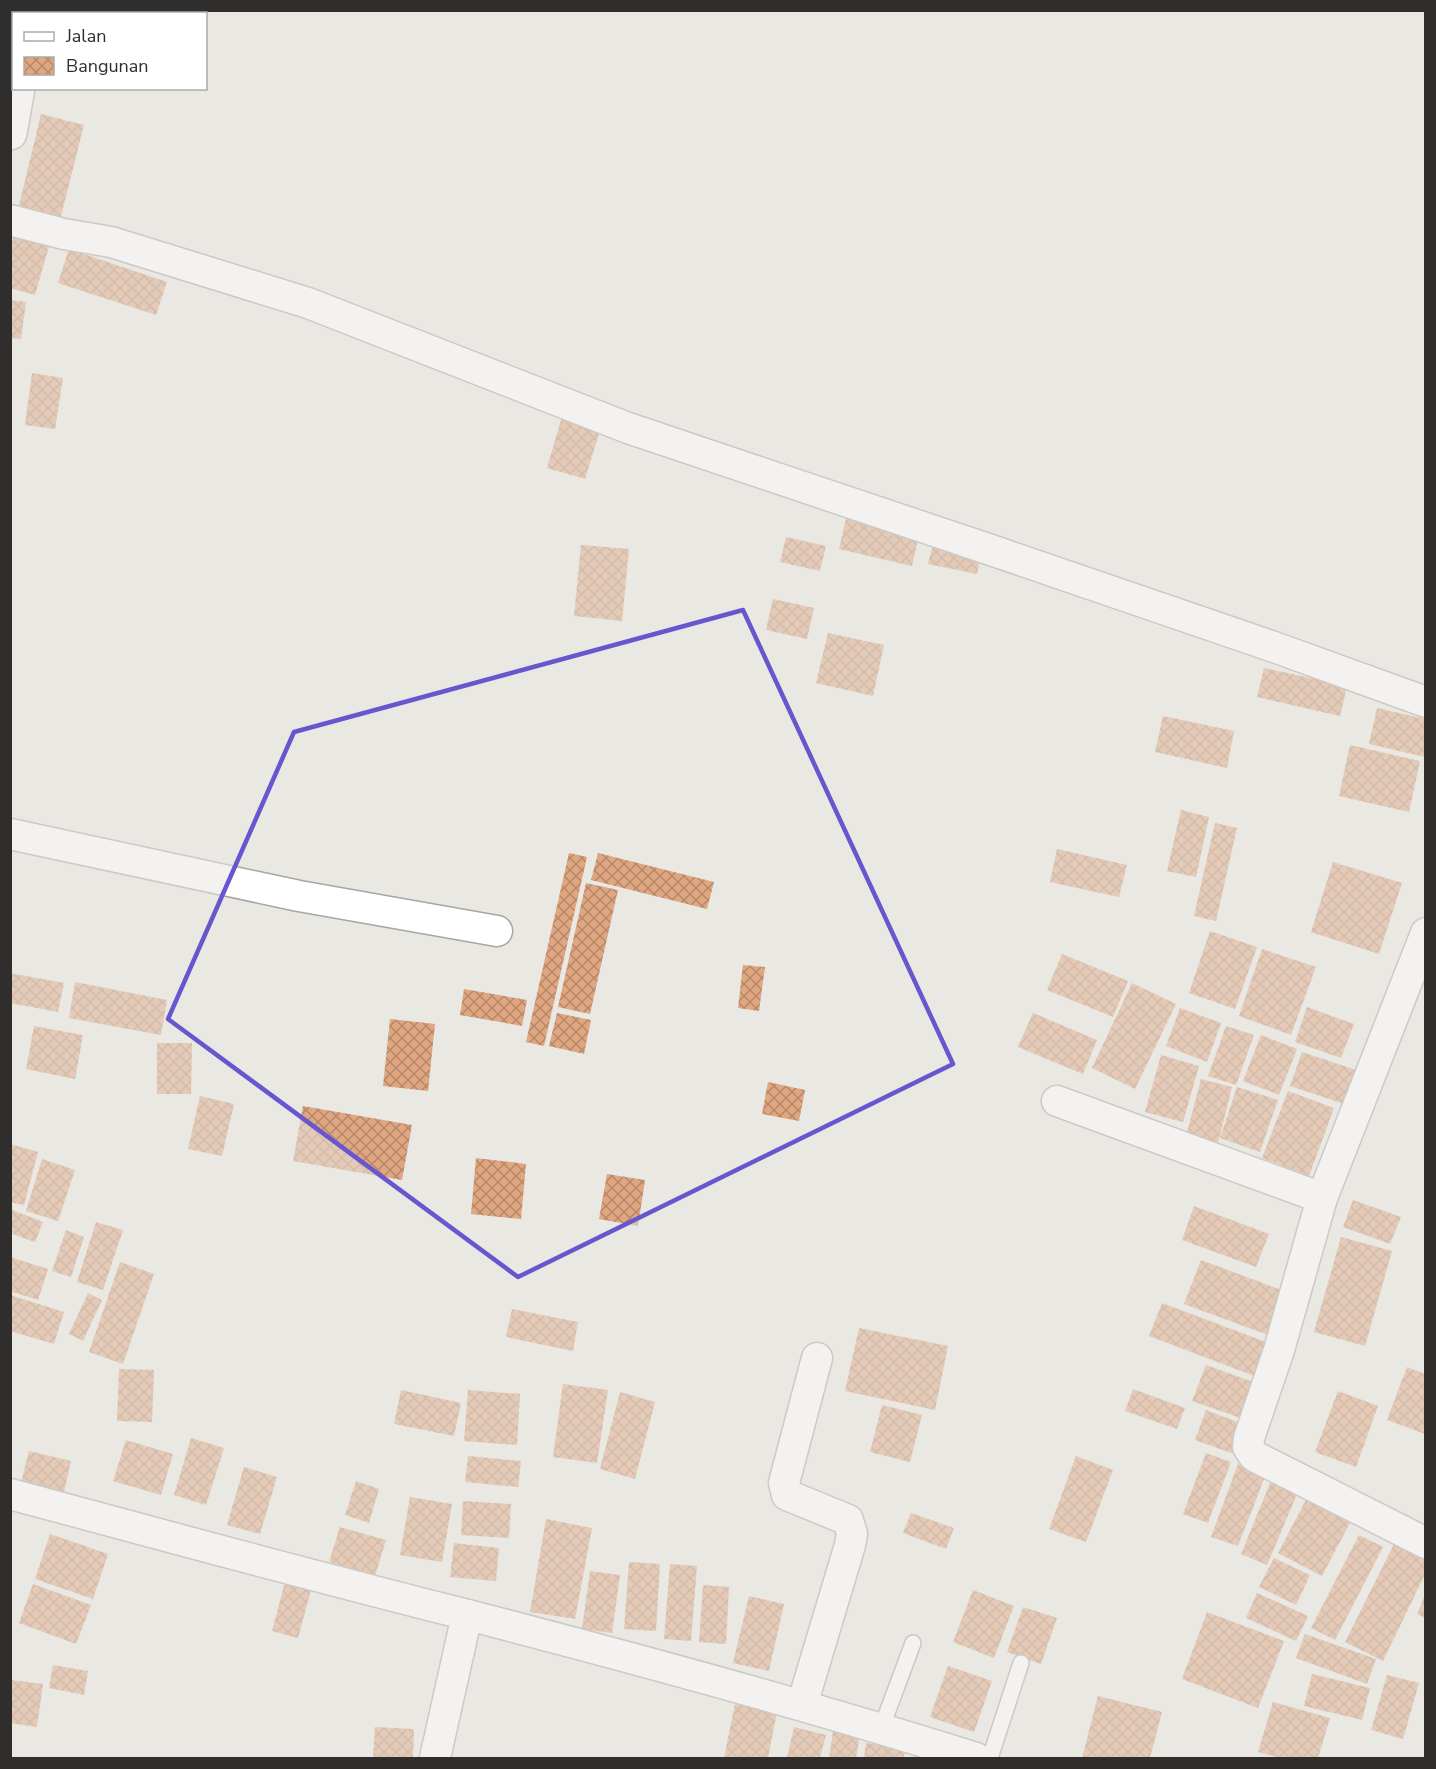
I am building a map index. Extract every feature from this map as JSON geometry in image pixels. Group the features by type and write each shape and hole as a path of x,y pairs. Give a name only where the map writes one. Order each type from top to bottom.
{"street":[{"path":"10,133 18,90"},
{"path":"10,220 64,234 111,242 308,303 628,428 1275,647 1425,702"},
{"path":"10,834 299,896 497,931"},
{"path":"1425,933 1322,1198 1279,1350 1249,1438 1248,1448 1254,1456 1425,1543"},
{"path":"1057,1101 1322,1198"},
{"path":"802,1705 852,1534 848,1520 795,1500 787,1495 785,1489 784,1483 817,1358"},
{"path":"10,1494 620,1654 881,1729 941,1753 976,1758"},
{"path":"435,1758 467,1615"}],"lane":[{"path":"881,1729 913,1643"},
{"path":"990,1758 1021,1663"}],"highlighted area":[{"path":"743,610 953,1064 518,1277 168,1019 294,732"}],"building":[{"path":"41,114 84,125 58,228 16,218"},
{"path":"15,233 50,243 35,295 10,288 10,248"},
{"path":"69,249 167,282 156,315 58,283"},
{"path":"10,300 26,302 21,339 10,338"},
{"path":"32,373 63,378 55,429 25,425"},
{"path":"563,413 602,424 585,479 547,468"},
{"path":"847,514 920,530 912,566 839,549"},
{"path":"786,537 826,546 820,571 780,562"},
{"path":"934,540 982,551 977,574 928,564"},
{"path":"581,545 629,549 622,621 574,616"},
{"path":"773,599 814,608 807,639 766,630"},
{"path":"828,633 884,645 873,696 816,683"},
{"path":"1264,668 1347,686 1340,716 1257,697"},
{"path":"1377,708 1425,719 1425,757 1369,744"},
{"path":"1163,716 1234,731 1227,768 1155,752"},
{"path":"1350,745 1420,761 1409,812 1339,796"},
{"path":"1181,810 1209,817 1196,877 1167,871"},
{"path":"1215,823 1237,828 1216,921 1194,916"},
{"path":"1057,849 1127,865 1119,897 1050,882"},
{"path":"569,853 587,857 544,1046 526,1042"},
{"path":"598,853 714,882 707,909 591,880"},
{"path":"1333,862 1402,883 1379,954 1311,932"},
{"path":"586,883 618,890 590,1014 558,1007"},
{"path":"1210,931 1257,947 1235,1009 1189,993"},
{"path":"1262,949 1316,967 1291,1035 1239,1016"},
{"path":"1062,954 1128,981 1113,1017 1047,990"},
{"path":"743,965 765,967 759,1011 738,1008"},
{"path":"10,973 64,983 58,1012 10,1003"},
{"path":"75,982 167,1000 161,1035 69,1018"},
{"path":"1132,983 1176,1004 1135,1089 1092,1068"},
{"path":"464,989 527,1000 522,1026 460,1015"},
{"path":"1307,1007 1354,1024 1341,1058 1295,1042"},
{"path":"1180,1008 1221,1023 1207,1062 1166,1046"},
{"path":"557,1013 591,1020 584,1054 549,1046"},
{"path":"1033,1013 1097,1040 1083,1074 1018,1047"},
{"path":"390,1019 435,1024 428,1091 383,1086"},
{"path":"34,1026 83,1035 75,1079 26,1069"},
{"path":"1226,1026 1254,1035 1236,1085 1208,1076"},
{"path":"1261,1035 1297,1049 1279,1095 1243,1081"},
{"path":"157,1043 192,1043 191,1094 157,1094"},
{"path":"1302,1052 1356,1070 1344,1104 1290,1086"},
{"path":"1161,1055 1199,1066 1183,1122 1145,1112"},
{"path":"1201,1079 1232,1087 1218,1143 1186,1136"},
{"path":"768,1082 805,1090 799,1121 762,1114"},
{"path":"1237,1087 1278,1100 1260,1152 1220,1138"},
{"path":"1288,1091 1334,1108 1309,1176 1262,1158"},
{"path":"200,1096 234,1104 222,1156 188,1149"},
{"path":"303,1106 412,1125 402,1180 293,1161"},
{"path":"10,1144 38,1152 24,1205 10,1202"},
{"path":"476,1158 526,1164 521,1219 471,1214"},
{"path":"42,1159 75,1170 58,1221 26,1211"},
{"path":"607,1174 645,1180 638,1226 599,1219"},
{"path":"1353,1200 1401,1217 1390,1244 1343,1227"},
{"path":"1194,1206 1269,1234 1256,1267 1182,1240"},
{"path":"10,1209 43,1222 35,1242 10,1233"},
{"path":"96,1222 123,1230 103,1290 77,1282"},
{"path":"66,1230 84,1237 71,1277 52,1271"},
{"path":"1341,1237 1392,1251 1365,1346 1314,1332"},
{"path":"10,1257 48,1269 38,1300 10,1291"},
{"path":"1201,1260 1284,1291 1268,1335 1184,1304"},
{"path":"120,1262 154,1274 123,1364 89,1352"},
{"path":"88,1293 102,1300 83,1341 69,1334"},
{"path":"10,1295 64,1312 54,1344 10,1331"},
{"path":"1162,1303 1274,1345 1262,1379 1149,1336"},
{"path":"512,1309 578,1322 573,1351 506,1337"},
{"path":"859,1328 948,1346 935,1410 845,1391"},
{"path":"1206,1365 1259,1384 1246,1420 1192,1401"},
{"path":"1407,1367 1425,1374 1425,1434 1387,1420"},
{"path":"119,1369 154,1370 152,1422 117,1421"},
{"path":"563,1384 608,1390 597,1463 553,1457"},
{"path":"1133,1389 1185,1408 1177,1429 1125,1411"},
{"path":"401,1390 461,1403 454,1436 394,1424"},
{"path":"468,1390 520,1394 517,1445 464,1441"},
{"path":"1338,1391 1378,1406 1356,1467 1315,1452"},
{"path":"620,1392 655,1402 635,1479 600,1469"},
{"path":"882,1405 922,1415 910,1462 870,1452"},
{"path":"1206,1410 1245,1425 1234,1454 1195,1440"},
{"path":"191,1438 224,1448 206,1505 174,1495"},
{"path":"126,1440 173,1454 161,1495 113,1481"},
{"path":"29,1451 71,1461 63,1496 20,1487"},
{"path":"1206,1453 1231,1462 1208,1523 1183,1514"},
{"path":"468,1456 521,1461 518,1487 465,1482"},
{"path":"1076,1456 1113,1470 1086,1542 1049,1529"},
{"path":"1238,1464 1266,1474 1238,1546 1211,1537"},
{"path":"244,1467 277,1477 260,1534 227,1525"},
{"path":"1273,1476 1300,1487 1267,1565 1241,1554"},
{"path":"356,1481 379,1489 369,1523 345,1515"},
{"path":"1308,1496 1352,1519 1322,1576 1278,1553"},
{"path":"410,1497 452,1504 442,1562 400,1555"},
{"path":"463,1501 511,1504 509,1538 461,1535"},
{"path":"911,1513 954,1528 946,1549 903,1533"},
{"path":"546,1519 592,1528 575,1619 530,1612"},
{"path":"340,1527 386,1540 375,1576 329,1562"},
{"path":"50,1534 108,1554 93,1599 35,1579"},
{"path":"1359,1535 1383,1547 1335,1640 1311,1628"},
{"path":"1397,1538 1425,1551 1425,1574 1383,1661 1345,1642"},
{"path":"454,1543 499,1548 496,1581 450,1577"},
{"path":"1274,1558 1310,1575 1296,1605 1259,1587"},
{"path":"629,1562 660,1564 656,1631 624,1629"},
{"path":"670,1564 697,1566 691,1641 664,1639"},
{"path":"288,1571 314,1579 298,1638 272,1631"},
{"path":"590,1571 620,1575 612,1633 582,1629"},
{"path":"33,1584 91,1605 76,1644 19,1623"},
{"path":"703,1585 729,1587 726,1644 699,1642"},
{"path":"973,1590 1014,1606 994,1658 953,1642"},
{"path":"1257,1593 1308,1616 1296,1641 1246,1618"},
{"path":"1425,1595 1425,1618 1417,1614"},
{"path":"749,1596 784,1604 769,1671 733,1663"},
{"path":"1023,1607 1057,1618 1041,1664 1007,1652"},
{"path":"1207,1612 1284,1641 1258,1708 1182,1679"},
{"path":"1305,1634 1376,1659 1367,1684 1296,1658"},
{"path":"53,1665 88,1671 84,1695 49,1688"},
{"path":"948,1666 992,1681 974,1732 930,1717"},
{"path":"1312,1674 1370,1688 1362,1720 1304,1706"},
{"path":"1387,1675 1419,1683 1403,1739 1371,1730"},
{"path":"10,1680 43,1684 37,1727 10,1723"},
{"path":"1098,1696 1162,1712 1150,1758 1082,1758"},
{"path":"1273,1702 1330,1718 1318,1758 1281,1758 1258,1752"},
{"path":"735,1704 777,1712 768,1758 724,1758"},
{"path":"834,1725 861,1729 856,1758 829,1758"},
{"path":"375,1727 414,1729 413,1758 373,1758"},
{"path":"794,1727 826,1735 820,1758 787,1758"},
{"path":"866,1743 905,1749 904,1758 864,1758"}]}
